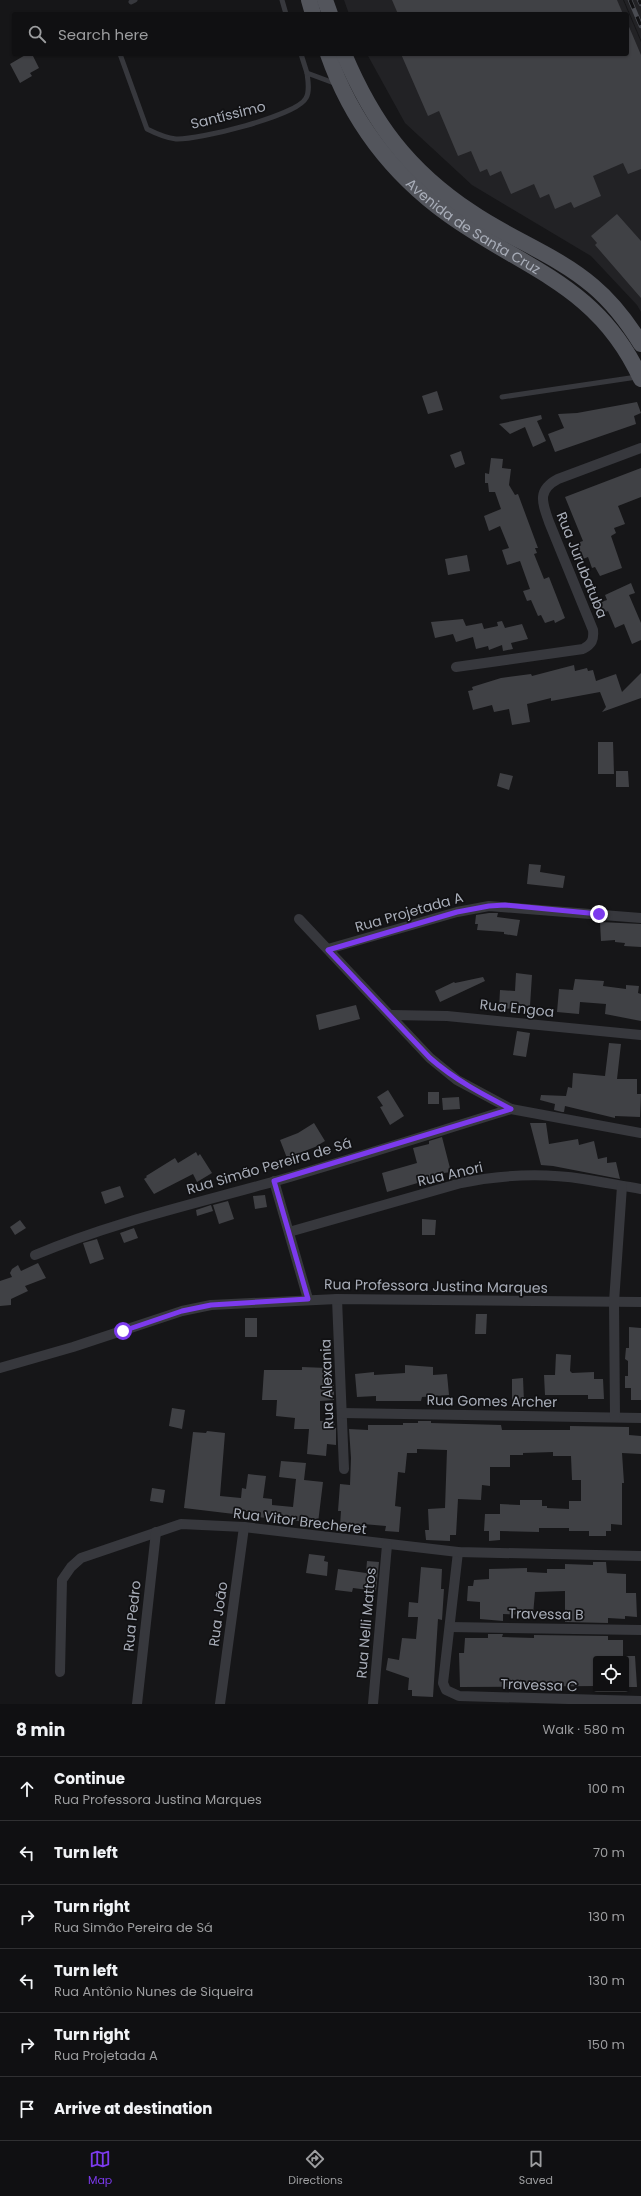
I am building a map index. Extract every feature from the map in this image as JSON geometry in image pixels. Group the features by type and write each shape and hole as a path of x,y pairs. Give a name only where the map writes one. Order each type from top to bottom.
{"main road":[{"path":"308,0 313,12"},
{"path":"325,0 329,12"},
{"name":"Avenida de Santa Cruz","path":"329,56 341,86 361,125 374,143 407,179 449,215 530,263 574,293 594,310 617,336 640,378"},
{"name":"Avenida de Santa Cruz","path":"345,56 368,105 386,133 414,166 431,182 471,212 516,240 553,259 594,286 627,322 641,344"}],"street":[{"name":"Rua Jurubatuba","path":"456,667 582,649 593,641 593,630 544,508 543,491 547,484 558,479 641,448"},
{"name":"Rua Projetada A","path":"328,950 457,912 489,906 505,905 641,918"},
{"path":"299,919 430,1058 446,1072 472,1089 511,1109 641,1133"},
{"name":"Rua Engoa","path":"391,1015 448,1016 641,1035"},
{"name":"Rua Simão Pereira de Sá","path":"35,1255 81,1236 207,1198 274,1181 511,1109"},
{"name":"Rua Anori","path":"289,1232 461,1183 480,1179 538,1176 582,1178 641,1189"},
{"path":"274,1181 308,1299"},
{"path":"614,1417 614,1302 622,1186"},
{"name":"Rua Professora Justina Marques","path":"0,1368 74,1347 189,1310 211,1305 337,1298 641,1302"},
{"name":"Rua Alexania","path":"337,1298 344,1469"},
{"name":"Rua Gomes Archer","path":"342,1413 641,1418"},
{"name":"Rua Vitor Brecheret","path":"60,1672 62,1580 71,1567 81,1558 181,1524 244,1527 387,1545 458,1552 641,1556"},
{"name":"Rua João","path":"220,1704 244,1527"},
{"name":"Rua Pedro","path":"137,1704 156,1532"},
{"name":"Rua Nelli Mattos","path":"373,1704 387,1545"},
{"path":"450,1627 458,1552"},
{"name":"Travessa B","path":"450,1627 641,1630"},
{"name":"Travessa C","path":"450,1627 443,1683 446,1690 459,1696 622,1703 641,1701"}],"lane":[{"path":"282,0 285,12"},
{"name":"Santíssimo","path":"121,56 148,129 160,136 177,139 206,136 296,109 306,98 308,88 307,73"},
{"path":"302,56 307,73 341,86"},
{"path":"502,397 640,378"}],"shaded area":[{"path":"344,0 623,0 628,12 348,12"},
{"path":"624,0 641,0 641,40"},
{"path":"629,14 641,42 641,312 637,305 591,256 472,185 405,123 368,56 629,56"}],"building":[{"path":"392,0 617,0 622,12 397,12"},
{"path":"629,27 641,55 641,169 628,174 623,163 593,176 601,196 574,208 571,202 555,209 549,194 540,198 534,184 511,194 501,171 490,176 487,169 480,172 471,151 458,156 439,111 428,116 402,56 629,56"},
{"path":"24,56 33,56 39,68 30,73 32,76 20,83 10,64"},
{"path":"617,214 641,241 641,298 595,245 597,243 591,236"},
{"path":"437,391 443,410 428,414 422,396"},
{"path":"637,402 641,413 634,416 636,424 555,452 548,434 564,428 558,414 577,413"},
{"path":"541,415 542,419 537,421 546,441 533,447 525,427 510,434 499,424"},
{"path":"461,451 465,464 455,468 450,455"},
{"path":"491,458 503,459 502,468 511,469 509,485 515,495 518,494 538,548 535,548 537,553 534,554 544,579 549,577 565,618 555,623 554,620 545,623 541,615 538,616 531,600 527,601 523,591 530,589 520,561 507,565 502,550 509,548 500,526 489,531 484,516 501,509 495,492 489,492 488,483 485,483 485,473 489,474"},
{"path":"641,468 641,497 618,506 625,524 614,528 616,533 611,536 622,568 600,576 595,567 592,568 588,557 583,559 577,543 583,541 565,497"},
{"path":"467,555 470,571 448,575 445,559"},
{"path":"631,583 635,593 629,595 641,623 641,640 632,644 624,624 615,628 608,611 599,614 595,604 607,600 605,595"},
{"path":"463,619 466,626 482,623 484,629 498,626 497,622 502,621 505,628 522,624 528,639 511,643 513,649 503,651 502,645 489,650 488,646 476,649 473,637 456,642 453,634 435,638 431,622"},
{"path":"574,665 575,671 587,668 588,671 593,670 596,681 616,674 622,692 641,673 641,698 602,712 606,707 600,692 551,701 551,698 527,704 530,722 512,725 509,709 494,712 492,705 473,710 468,691 473,690 472,687 501,678 531,674 532,676"},
{"path":"598,742 613,742 614,774 598,774"},
{"path":"616,771 628,771 629,787 616,787"},
{"path":"500,773 513,776 509,790 497,786"},
{"path":"529,864 541,865 540,872 565,876 563,888 527,884"},
{"path":"498,913 497,917 520,920 517,936 504,934 504,932 477,930 478,924 475,924 476,915"},
{"path":"600,922 641,924 641,947 624,946 625,943 615,942 615,940 601,941"},
{"path":"516,973 532,975 530,1006 513,1005 513,1009 499,1008 500,990 515,991"},
{"path":"483,977 485,981 440,1002 435,991 454,982"},
{"path":"575,979 604,981 603,986 626,989 626,985 639,986 638,993 641,994 641,1021 605,1014 606,1004 580,1002 579,1014 557,1012 559,989 573,990"},
{"path":"356,1005 360,1019 319,1030 316,1015"},
{"path":"517,1031 530,1033 526,1057 513,1055"},
{"path":"609,1043 621,1044 617,1079 637,1079 637,1094 641,1094 640,1117 615,1116 615,1118 565,1106 564,1112 562,1112 554,1110 555,1104 540,1100 541,1095 566,1096 568,1087 572,1088 573,1073 605,1076"},
{"path":"388,1090 404,1116 390,1125 380,1107 383,1106 377,1097"},
{"path":"428,1092 439,1092 439,1104 428,1104"},
{"path":"459,1097 460,1109 443,1110 442,1098"},
{"path":"314,1123 325,1141 315,1147 287,1158 280,1140 298,1133"},
{"path":"530,1123 546,1123 549,1144 578,1139 579,1145 594,1141 598,1159 607,1157 607,1163 616,1162 620,1179 541,1165"},
{"path":"442,1137 451,1172 437,1174 438,1177 387,1192 382,1173 417,1163 413,1148 429,1144 429,1141"},
{"path":"196,1152 198,1156 200,1154 212,1173 197,1182 193,1174 154,1194 144,1179 147,1177 146,1176 175,1158 178,1163"},
{"path":"120,1186 124,1197 105,1204 101,1192"},
{"path":"265,1195 267,1207 255,1209 253,1196"},
{"path":"228,1201 234,1219 219,1224 213,1205"},
{"path":"211,1205 213,1211 197,1216 196,1210"},
{"path":"422,1219 436,1220 435,1235 422,1235"},
{"path":"20,1220 26,1228 15,1235 10,1227"},
{"path":"134,1228 138,1238 124,1243 120,1233"},
{"path":"97,1239 104,1259 90,1264 83,1243"},
{"path":"38,1263 46,1278 25,1286 28,1291 11,1299 11,1305 0,1306 0,1281 12,1277 10,1273 12,1269 18,1265 21,1271"},
{"path":"476,1314 487,1314 486,1334 475,1334"},
{"path":"245,1318 257,1318 257,1337 245,1337"},
{"path":"629,1327 641,1328 641,1400 631,1400 631,1388 625,1388 625,1376 628,1376 628,1361 625,1359 626,1348 629,1348"},
{"path":"556,1354 571,1355 570,1371 572,1373 594,1372 594,1379 603,1379 604,1399 588,1399 588,1395 545,1395 544,1375 555,1375"},
{"path":"405,1365 433,1367 433,1375 447,1374 449,1395 422,1397 421,1401 376,1401 376,1396 357,1397 355,1374 374,1372 374,1375 405,1373"},
{"path":"302,1367 327,1368 326,1385 334,1385 334,1400 320,1401 320,1421 335,1421 334,1428 336,1428 336,1445 327,1444 326,1456 307,1454 309,1429 294,1429 295,1418 276,1416 277,1400 262,1400 264,1370 302,1370"},
{"path":"523,1378 524,1402 512,1403 512,1379"},
{"path":"172,1408 185,1410 182,1429 169,1426"},
{"path":"418,1421 431,1421 431,1423 501,1425 502,1430 570,1430 570,1426 629,1427 629,1435 641,1436 641,1454 622,1453 624,1483 622,1483 622,1525 611,1524 611,1531 606,1531 606,1536 589,1536 589,1531 569,1531 569,1528 539,1528 539,1532 500,1531 500,1540 489,1541 489,1531 484,1531 485,1514 500,1514 500,1504 520,1505 520,1500 542,1500 542,1506 547,1506 547,1508 569,1509 569,1501 581,1501 581,1480 572,1480 571,1456 553,1456 553,1452 523,1453 523,1455 510,1455 510,1467 490,1467 490,1486 482,1485 481,1500 458,1499 456,1535 450,1535 450,1541 426,1540 425,1530 429,1530 428,1509 445,1508 447,1450 417,1449 417,1453 407,1453 405,1473 398,1472 395,1506 401,1507 399,1532 385,1531 386,1526 363,1524 363,1527 340,1526 341,1511 338,1511 340,1484 350,1485 351,1458 349,1429 368,1430 368,1425 403,1425 403,1423 418,1423"},
{"path":"207,1431 225,1433 220,1496 241,1498 242,1488 246,1489 248,1474 266,1476 263,1498 272,1499 272,1505 293,1507 296,1479 279,1477 281,1461 306,1463 304,1480 323,1482 318,1523 257,1517 257,1512 235,1510 234,1514 184,1508 193,1432 206,1433"},
{"path":"152,1488 165,1490 163,1503 150,1501"},
{"path":"309,1554 325,1556 324,1561 328,1562 327,1576 306,1573"},
{"path":"367,1561 379,1562 376,1591 353,1588 352,1592 335,1590 338,1569 366,1573"},
{"path":"593,1562 606,1562 607,1573 626,1574 626,1593 636,1593 637,1617 625,1616 625,1619 608,1618 608,1623 565,1622 565,1591 535,1592 533,1615 503,1614 503,1621 480,1619 480,1602 467,1601 468,1586 473,1586 474,1580 489,1579 489,1569 527,1568 527,1572 547,1573 547,1569 565,1569 565,1564 593,1565"},
{"path":"421,1567 442,1569 441,1589 444,1589 442,1620 438,1619 433,1697 412,1696 412,1690 408,1690 409,1678 386,1670 388,1658 399,1660 402,1638 416,1639 418,1617 408,1617 409,1602 418,1603"},
{"path":"488,1634 503,1634 502,1637 534,1638 534,1635 608,1636 608,1640 623,1640 623,1656 593,1656 593,1686 460,1687 459,1653 464,1653 465,1638 488,1638"},
{"path":"629,1656 635,1656 637,1687 629,1687"}],"railway":[{"path":"630,0 641,26"},
{"path":"639,0 641,4"}],"route":[{"path":"123,1331 182,1311 211,1305 308,1299 274,1181 511,1109 472,1089 446,1072 430,1058 328,950 457,912 489,906 505,905 599,914"}]}
